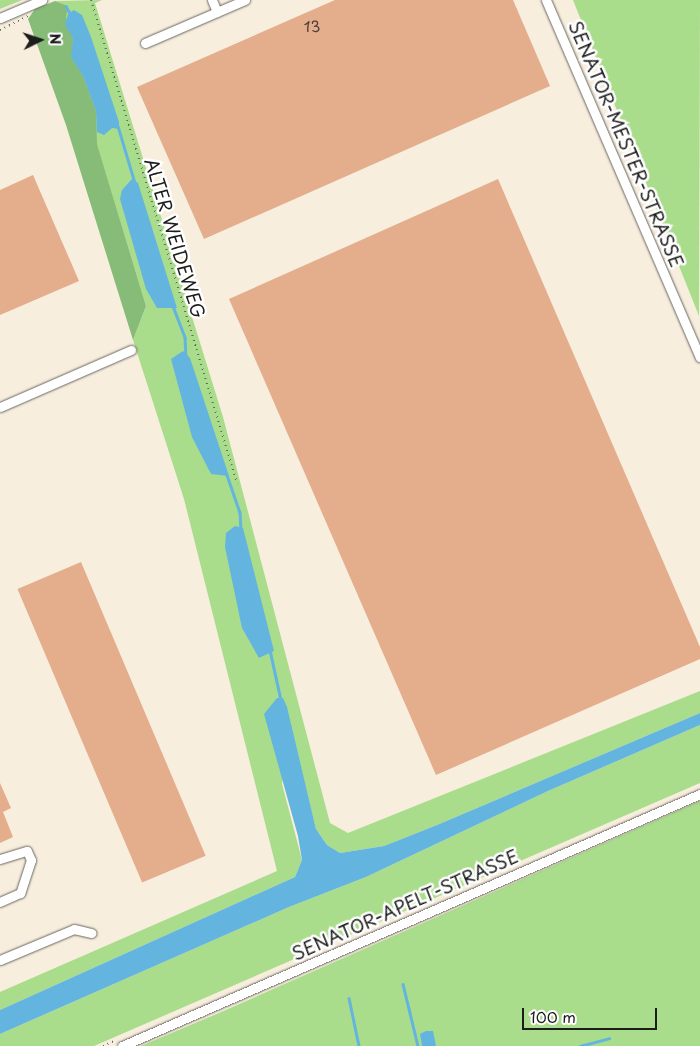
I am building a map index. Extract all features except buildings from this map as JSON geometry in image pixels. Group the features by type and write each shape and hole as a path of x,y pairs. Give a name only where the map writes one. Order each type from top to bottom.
{"street":[{"path":"0,18 42,0"},
{"path":"212,0 217,12"},
{"path":"145,43 245,0"},
{"name":"SENATOR-MESTER-STRASSE","path":"546,0 700,357"},
{"path":"0,407 131,350"},
{"name":"SENATOR-APELT-STRASSE","path":"122,1046 700,794"},
{"path":"0,859 27,851 31,860 20,893 0,902"},
{"path":"0,960 74,929 92,933"}],"path":[{"name":"ALTER WEIDEWEG","path":"91,0 238,484"}],"green space":[{"path":"0,0 22,0 0,9"},
{"path":"102,0 95,3 223,417 330,823 348,833 700,691 700,713 384,846 340,853 327,845 316,829 290,723 282,784 302,860 295,877 0,1010 0,992 277,871 184,499 133,340 146,306 88,115 55,38 68,6 55,1"},
{"path":"573,0 700,0 699,316"},
{"path":"55,1 68,6 66,17 73,38 72,57 83,76 96,111 97,144 146,306 133,340 66,125 28,19 35,9"},
{"path":"700,725 700,783 94,1046 0,1046 0,1034 289,907 366,877 548,791"},
{"path":"700,801 700,1046 141,1046 219,1013"}],"water":[{"path":"74,10 82,15 91,37 119,122 119,129 112,128 104,135 97,132 96,111 83,76 71,57 73,38 65,25 68,14"},
{"path":"132,179 138,183 177,308 157,308 146,289 120,199 122,190"},
{"path":"183,351 190,358 229,476 211,474 192,437 171,359"},
{"path":"235,526 243,528 274,651 259,658 242,628 225,547 226,533"},
{"path":"277,698 283,698 287,707 316,829 327,845 340,853 384,846 700,713 700,725 548,791 366,877 289,907 0,1034 0,1010 295,877 302,860 298,836 264,714"},
{"path":"426,1031 433,1031 436,1046 422,1046 420,1034"}],"waterway":[{"path":"66,6 71,15"},
{"path":"118,126 135,183"},
{"path":"173,306 185,338 186,355"},
{"path":"227,475 240,512 241,530"},
{"path":"270,650 281,700"},
{"path":"403,984 418,1046"},
{"path":"349,998 359,1046"},
{"path":"580,1046 609,1038"}]}
